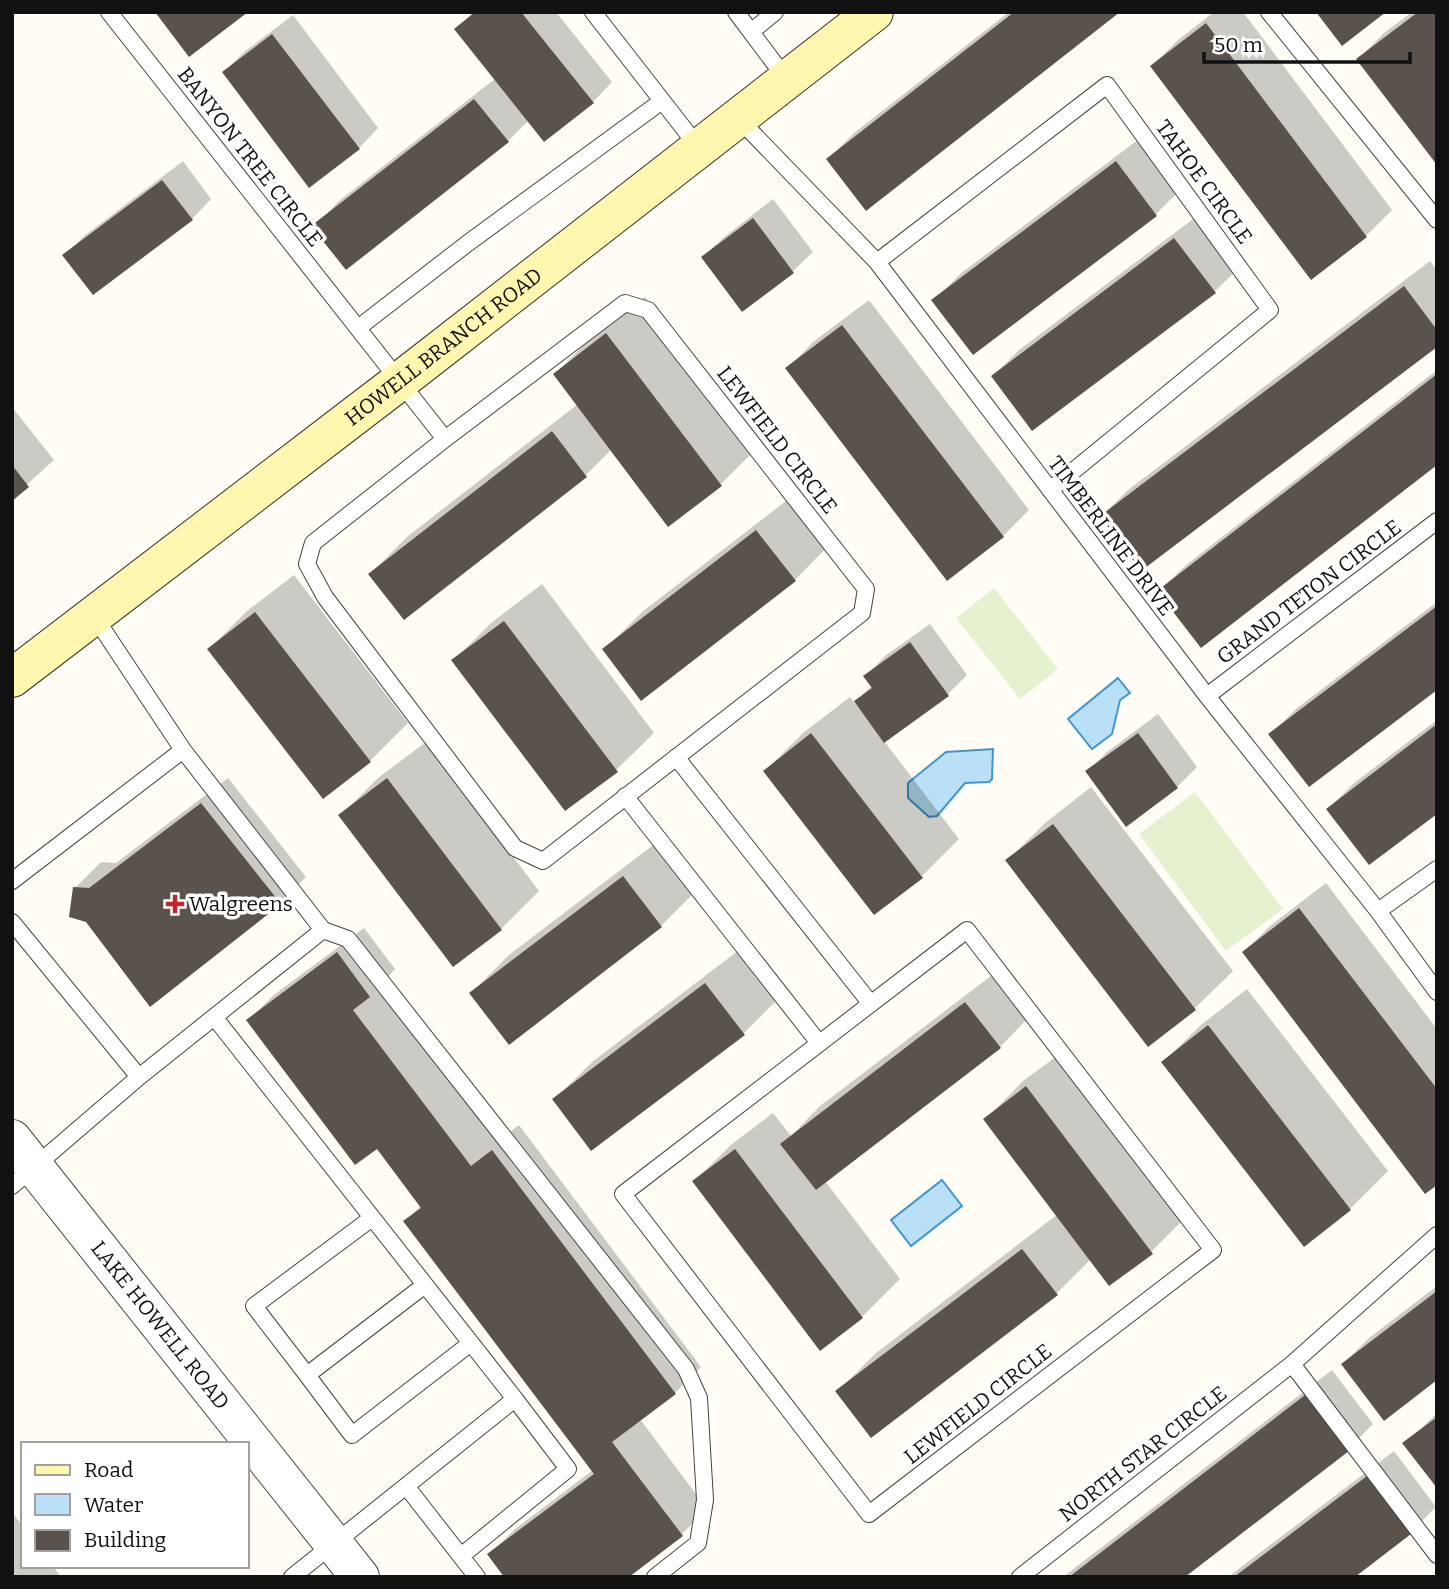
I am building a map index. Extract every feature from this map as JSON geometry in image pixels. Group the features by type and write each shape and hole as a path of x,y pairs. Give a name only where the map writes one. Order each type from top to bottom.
{"main road":[{"name":"HOWELL BRANCH ROAD","path":"12,678 400,381 874,12"}],"street":[{"name":"LAKE HOWELL ROAD","path":"12,1139 24,1177 248,1442"},
{"name":"LAKE HOWELL ROAD","path":"248,1442 360,1577"}],"lane":[{"name":"BANYON TREE CIRCLE","path":"109,12 400,381"},
{"path":"593,12 699,149"},
{"path":"736,12 787,80"},
{"path":"751,32 775,12"},
{"path":"1269,12 1437,220"},
{"name":"TAHOE CIRCLE","path":"877,262 1107,85 1270,310 1050,490"},
{"path":"358,328 468,243 662,101"},
{"name":"TIMBERLINE DRIVE","path":"738,118 877,262 1206,696 1378,911 1437,992"},
{"name":"LEWFIELD CIRCLE","path":"625,303 648,310 866,589 862,613 676,757 543,860 515,848 326,597 307,565 313,543 625,303"},
{"path":"400,381 445,439"},
{"name":"GRAND TETON CIRCLE","path":"1206,696 1437,521"},
{"path":"94,616 183,750 323,930 348,939 686,1369 699,1398 705,1500 698,1543 654,1577"},
{"path":"12,881 183,750"},
{"path":"676,757 871,1003"},
{"path":"625,796 819,1043"},
{"path":"1378,911 1437,869"},
{"path":"12,922 139,1077"},
{"path":"24,1177 139,1077 323,930"},
{"name":"LEWFIELD CIRCLE","path":"967,930 1213,1250 869,1514 623,1194 819,1043 967,930"},
{"path":"215,1018 568,1469 461,1556"},
{"path":"372,1217 254,1307 352,1435 471,1343"},
{"name":"NORTH STAR CIRCLE","path":"1020,1577 1292,1364 1437,1235"},
{"path":"307,1375 425,1285"},
{"path":"1292,1364 1437,1555"},
{"path":"292,1577 515,1399"},
{"path":"406,1486 477,1577"}],"green space":[{"path":"994,588 1058,669 1020,699 956,618"},
{"path":"1195,792 1283,909 1226,951 1139,834"}],"water":[{"path":"1118,678 1130,693 1120,700 1112,734 1092,749 1068,719"},
{"path":"993,749 992,779 989,782 965,783 937,816 929,817 908,798 908,783 946,752"},
{"path":"942,1180 962,1206 911,1246 891,1220"}],"building":[{"path":"155,12 248,12 189,57"},
{"path":"475,12 521,12 594,103 544,142 454,29"},
{"path":"1014,12 1120,12 866,211 826,159"},
{"path":"1316,12 1386,12 1342,46"},
{"path":"1418,12 1437,12 1437,165 1356,59"},
{"path":"1206,23 1367,237 1311,280 1150,66"},
{"path":"272,34 360,149 309,188 222,72"},
{"path":"474,99 509,142 346,270 311,226"},
{"path":"1116,161 1157,216 973,355 931,300"},
{"path":"162,180 193,220 93,295 62,255"},
{"path":"753,218 794,273 742,312 701,257"},
{"path":"1174,238 1216,293 1032,431 991,376"},
{"path":"1404,286 1437,330 1437,347 1141,571 1100,516"},
{"path":"842,325 1004,537 947,581 785,368"},
{"path":"606,333 722,486 668,527 553,374"},
{"path":"1437,374 1437,465 1201,648 1157,591"},
{"path":"552,431 587,477 404,620 368,574"},
{"path":"12,465 29,487 12,501"},
{"path":"756,530 796,581 641,701 602,649"},
{"path":"1437,606 1437,690 1309,787 1268,734"},
{"path":"255,612 371,762 323,799 207,649"},
{"path":"504,621 618,772 565,811 451,660"},
{"path":"910,642 949,696 884,743 854,701 872,688 863,676"},
{"path":"1437,724 1437,814 1369,865 1326,809"},
{"path":"811,733 923,878 874,915 763,771"},
{"path":"1138,733 1178,788 1126,827 1085,771"},
{"path":"387,778 502,930 453,967 338,815"},
{"name":"Walgreens","path":"201,803 281,904 150,1007 86,922 69,917 73,887 89,888"},
{"path":"1053,824 1196,1010 1148,1047 1005,860"},
{"path":"623,876 662,927 509,1045 469,993"},
{"path":"1299,908 1437,1089 1437,1185 1425,1194 1242,952"},
{"path":"337,952 370,997 353,1010 471,1166 492,1150 676,1394 612,1442 683,1536 629,1577 504,1577 487,1554 594,1474 403,1221 421,1208 377,1149 355,1165 246,1020"},
{"path":"705,983 745,1035 591,1151 552,1099"},
{"path":"965,1002 1001,1048 816,1190 780,1144"},
{"path":"1208,1025 1351,1210 1304,1247 1161,1062"},
{"path":"1026,1086 1153,1254 1109,1286 983,1119"},
{"path":"735,1149 863,1318 820,1351 692,1181"},
{"path":"1022,1249 1058,1295 871,1438 835,1391"},
{"path":"1437,1291 1437,1380 1384,1421 1341,1364"},
{"path":"1305,1395 1349,1451 1185,1577 1069,1577"},
{"path":"1437,1417 1437,1488 1402,1443"},
{"path":"1367,1476 1411,1534 1355,1577 1234,1577"}],"place":[{"name":"Walgreens","path":"175,904"}]}
